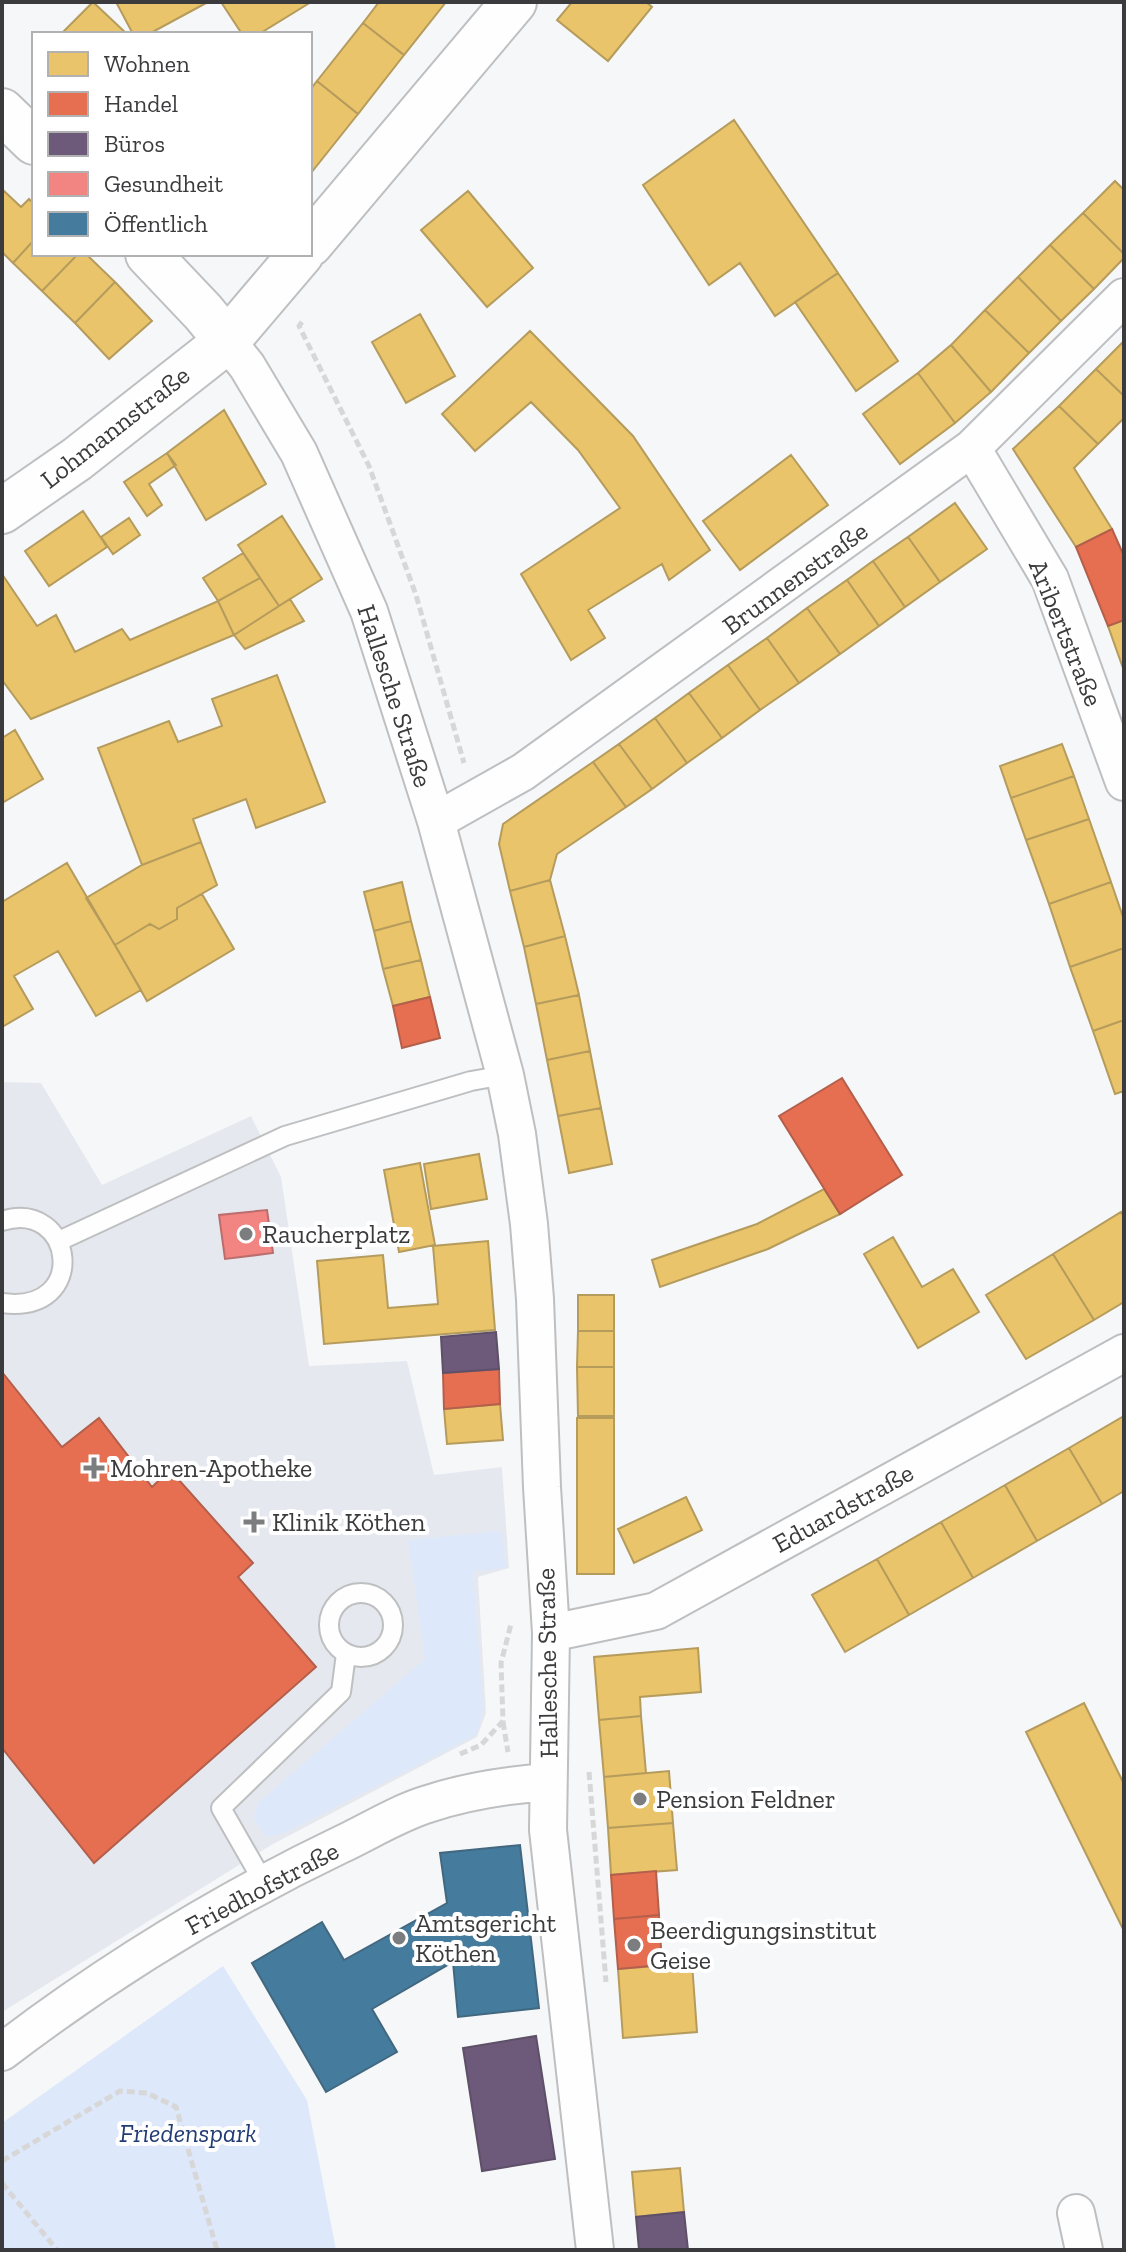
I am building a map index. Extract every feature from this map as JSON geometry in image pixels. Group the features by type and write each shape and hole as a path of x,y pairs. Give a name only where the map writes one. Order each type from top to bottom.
{"main road":[{"path":"312,242 514,2"},
{"path":"2,111 32,140"},
{"path":"150,256 227,341"},
{"name":"Lohmannstraße","path":"2,511 77,459 227,341 299,256"}],"street":[{"name":"Brunnenstraße","path":"436,821 523,772 972,448 1124,297"},
{"name":"Hallesche Straße","path":"227,341 247,366 299,453 369,611 436,821 505,1075 517,1134 535,1299 551,1633 548,1830 595,2250"},
{"name":"Aribertstraße","path":"972,448 1050,579 1124,782"},
{"name":"Eduardstraße","path":"551,1633 656,1611 1124,1353"},
{"name":"Friedhofstraße","path":"2,2052 55,2011 187,1927 264,1883 426,1804 489,1788 548,1782"},
{"path":"1076,2213 1084,2250"}],"lane":[{"path":"59,1241 285,1136 471,1081 505,1075"},
{"path":"2,1221 19,1216 49,1228 59,1241 63,1265 60,1279 50,1293 26,1305 2,1303"},
{"path":"264,1883 221,1808 341,1692 346,1654"}],"path":[{"path":"457,1755 481,1745 503,1721 501,1663 511,1620"},
{"path":"2,2161 120,2091 147,2093 176,2107 217,2250"},
{"path":"2,2183 57,2250"}],"shaded area":[{"name":"Klinik Köthen","path":"2,1082 41,1083 102,1185 251,1116 281,1177 309,1366 407,1361 434,1475 502,1467 509,1568 478,1577 486,1713 477,1737 273,1844 2,2012"}],"green space":[{"path":"501,1531 506,1568 473,1571 483,1711 476,1735 284,1833 266,1837 253,1817 259,1802 425,1659 408,1540"},
{"name":"Friedenspark","path":"223,1966 307,2100 336,2250 2,2250 2,2123"}],"building: Wohnen":[{"path":"93,2 125,32 63,32"},
{"path":"116,2 208,2 153,32 132,32"},
{"path":"221,2 311,2 262,32 241,32"},
{"path":"379,2 446,2 404,55 363,23"},
{"path":"572,2 646,2 652,7 608,61 557,20"},
{"path":"363,23 404,55 358,114 317,81"},
{"path":"317,81 358,114 312,172 312,87"},
{"path":"734,120 838,273 775,316 740,263 709,285 643,185"},
{"path":"1115,181 1124,190 1124,254 1083,213"},
{"path":"3,190 21,207 29,199 32,202 32,242 13,263 2,252"},
{"path":"468,191 533,268 487,307 421,230"},
{"path":"1083,213 1124,254 1124,258 1094,289 1050,245"},
{"path":"32,242 32,256 76,256 42,291 13,263"},
{"path":"1050,245 1094,289 1061,321 1018,277"},
{"path":"76,256 88,256 115,282 75,323 42,291"},
{"path":"838,273 898,361 856,391 795,302"},
{"path":"1018,277 1061,321 1029,353 985,310"},
{"path":"115,282 152,321 109,359 75,323"},
{"path":"985,310 1029,353 991,392 951,345"},
{"path":"420,314 455,376 406,403 372,342"},
{"path":"530,331 633,436 710,550 669,580 662,564 588,610 605,638 571,660 521,574 620,508 578,450 531,402 475,451 442,414"},
{"path":"1124,341 1124,396 1096,369"},
{"path":"951,345 991,392 955,423 918,373"},
{"path":"1096,369 1124,396 1124,418 1098,444 1059,406"},
{"path":"918,373 955,423 900,464 863,414"},
{"path":"1059,406 1098,444 1074,468 1112,529 1076,547 1013,449"},
{"path":"224,410 266,484 206,520 167,453"},
{"path":"167,453 176,465 149,484 162,505 147,516 124,482"},
{"path":"791,455 828,505 740,570 703,521"},
{"path":"955,503 987,549 940,582 908,537"},
{"path":"83,511 107,547 49,586 25,551"},
{"path":"282,516 322,579 279,606 238,545"},
{"path":"129,518 140,535 113,554 101,537"},
{"path":"908,537 940,582 905,607 873,561"},
{"path":"243,553 260,578 218,601 203,578"},
{"path":"873,561 905,607 879,626 847,580"},
{"path":"2,574 37,626 56,615 75,652 122,629 130,640 218,601 234,635 31,719 2,680"},
{"path":"260,578 279,606 234,635 218,601"},
{"path":"847,580 879,626 840,654 807,608"},
{"path":"290,599 304,621 245,649 234,635"},
{"path":"807,608 840,654 799,683 767,638"},
{"path":"1124,620 1124,671 1108,626"},
{"path":"767,638 799,683 760,710 728,665"},
{"path":"728,665 760,710 722,738 689,693"},
{"path":"277,675 325,802 256,828 246,799 193,819 201,842 142,865 98,748 169,721 178,742 222,726 212,699"},
{"path":"689,693 722,738 687,763 655,718"},
{"path":"655,718 687,763 652,789 619,744"},
{"path":"15,730 43,779 2,803 2,738"},
{"path":"619,744 652,789 626,807 593,762"},
{"path":"1062,744 1074,776 1011,798 1000,766"},
{"path":"593,762 626,807 557,854 550,880 510,891 499,844 503,824"},
{"path":"1074,776 1089,819 1026,840 1011,798"},
{"path":"1089,819 1111,882 1049,904 1026,840"},
{"path":"201,842 217,885 177,908 177,919 159,929 150,924 115,945 86,898 142,865"},
{"path":"67,863 141,990 96,1016 58,951 14,976 33,1009 2,1027 2,902"},
{"path":"550,880 565,936 524,947 510,891"},
{"path":"402,882 411,921 374,931 364,892"},
{"path":"1111,882 1124,920 1124,948 1070,967 1049,904"},
{"path":"202,894 234,949 147,1001 115,945 150,924 159,929 177,919 177,908"},
{"path":"411,921 421,960 383,969 374,931"},
{"path":"565,936 579,995 536,1004 524,947"},
{"path":"1124,948 1124,1020 1093,1031 1070,967"},
{"path":"421,960 430,997 393,1006 383,969"},
{"path":"579,995 590,1051 547,1060 536,1004"},
{"path":"1124,1020 1124,1091 1115,1094 1093,1031"},
{"path":"590,1051 601,1108 558,1116 547,1060"},
{"path":"601,1108 612,1164 569,1173 558,1116"},
{"path":"479,1154 487,1199 431,1209 424,1164"},
{"path":"420,1163 435,1245 399,1252 384,1170"},
{"path":"824,1189 840,1214 768,1249 660,1287 652,1260 757,1224"},
{"path":"1121,1212 1124,1217 1124,1302 1094,1320 1053,1254"},
{"path":"893,1237 922,1287 953,1269 979,1312 918,1348 864,1254"},
{"path":"488,1241 495,1330 324,1344 317,1261 383,1255 388,1308 438,1304 433,1246"},
{"path":"1053,1254 1094,1320 1026,1359 986,1295"},
{"path":"578,1295 614,1295 614,1331 578,1331"},
{"path":"578,1331 614,1331 614,1367 577,1367"},
{"path":"577,1367 614,1367 614,1416 578,1416"},
{"path":"500,1404 503,1440 447,1444 444,1409"},
{"path":"1124,1416 1124,1491 1102,1504 1069,1448"},
{"path":"577,1418 614,1418 614,1574 577,1574"},
{"path":"1069,1448 1102,1504 1037,1541 1005,1485"},
{"path":"1005,1485 1037,1541 973,1578 941,1522"},
{"path":"686,1497 702,1530 634,1563 618,1529"},
{"path":"941,1522 973,1578 909,1615 877,1559"},
{"path":"877,1559 909,1615 845,1652 812,1595"},
{"path":"698,1648 701,1692 640,1697 641,1716 599,1720 594,1657"},
{"path":"1084,1703 1124,1784 1124,1931 1026,1732"},
{"path":"641,1716 646,1773 604,1777 599,1720"},
{"path":"669,1771 673,1823 608,1828 604,1777"},
{"path":"673,1823 677,1870 611,1875 608,1828"},
{"path":"692,1963 697,2032 623,2038 618,1969"},
{"path":"680,2168 684,2212 636,2217 632,2172"}],"building: Handel":[{"path":"1112,529 1124,556 1124,620 1108,626 1076,547"},
{"path":"430,997 440,1038 402,1048 393,1006"},
{"path":"842,1078 902,1175 840,1214 779,1116"},
{"path":"499,1369 500,1404 444,1409 443,1373"},
{"path":"2,1372 62,1447 99,1418 152,1487 170,1470 253,1563 238,1577 316,1667 94,1863 2,1748"},
{"path":"656,1871 659,1915 614,1919 611,1875"},
{"path":"659,1915 662,1965 618,1969 614,1919"}],"building: Büros":[{"path":"496,1332 499,1369 443,1373 441,1337"},
{"path":"536,2036 555,2159 482,2171 463,2048"},
{"path":"684,2212 688,2250 639,2250 636,2217"}],"building: Gesundheit":[{"name":"Raucherplatz","path":"267,1210 273,1253 225,1259 219,1215"}],"building: Öffentlich":[{"path":"520,1845 539,2008 458,2017 453,1962 372,2009 397,2052 326,2092 252,1963 322,1922 344,1960 447,1903 440,1853"}],"place":[{"name":"Raucherplatz","path":"246,1234"},
{"name":"Mohren-Apotheke","path":"94,1468"},
{"name":"Klinik Köthen","path":"254,1522"},
{"name":"Pension Feldner","path":"640,1799"},
{"name":"Amtsgericht Köthen","path":"399,1938"},
{"name":"Beerdigungsinstitut Geise","path":"634,1945"}]}
